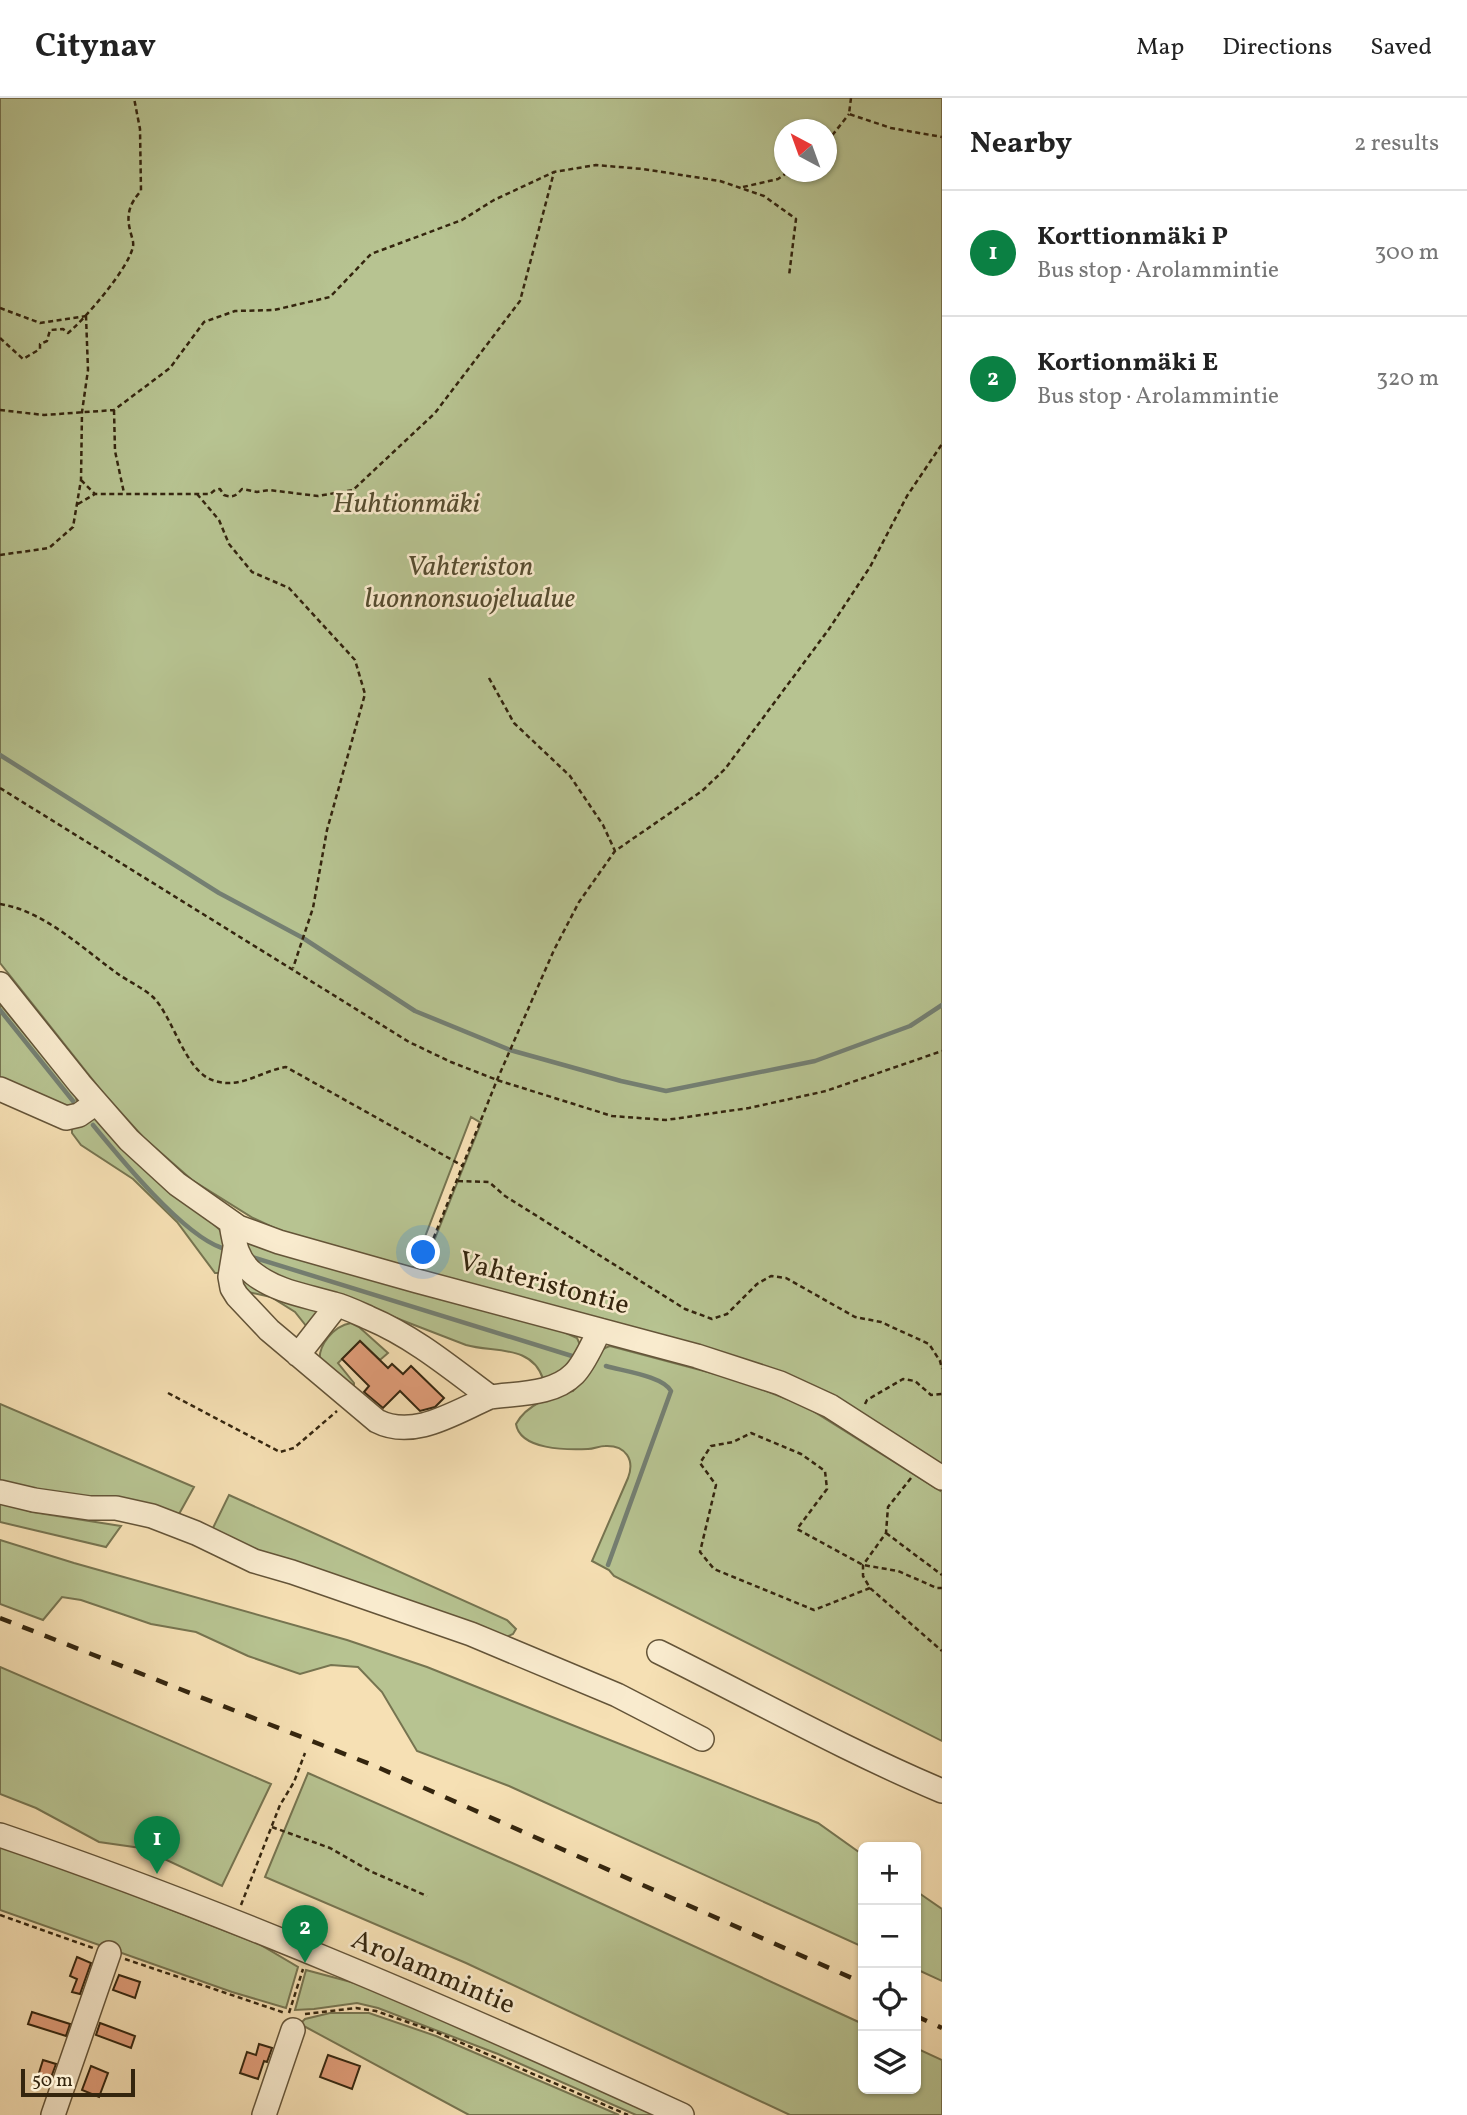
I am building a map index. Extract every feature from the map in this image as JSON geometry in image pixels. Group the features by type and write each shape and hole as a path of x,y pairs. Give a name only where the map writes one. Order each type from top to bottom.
{"street":[{"name":"Vahteristontie","path":"0,984 96,1104 151,1162 230,1223 255,1234 417,1281 697,1356 780,1383 813,1397 942,1478"},
{"path":"0,1089 66,1118 79,1115 96,1104"},
{"path":"230,1223 240,1259 257,1276 289,1291 337,1304 393,1329 416,1341 490,1397"},
{"path":"235,1247 230,1277 232,1287 260,1321 377,1421 403,1429 420,1426 490,1397 547,1390 558,1386 575,1373 600,1331"},
{"path":"298,1355 337,1304"},
{"path":"0,1492 34,1500 89,1508 116,1508 152,1516 196,1533 254,1562 292,1572 471,1634 617,1695 702,1739"},
{"path":"659,1652 866,1758 942,1791"},
{"name":"Arolammintie","path":"0,1835 128,1881 310,1953 682,2115"},
{"path":"53,2115 109,1953"},
{"path":"264,2115 291,2022"}],"path":[{"path":"0,338 23,359 40,349 40,344 47,341 50,330 63,330 68,334 86,316 123,267 133,246 127,222 130,203 141,191 140,129 134,98"},
{"path":"837,129 849,114 850,98"},
{"path":"849,114 891,128 942,137"},
{"path":"0,410 44,415 114,410 170,368 204,322 235,311 274,310 330,297 371,254 462,220 494,200 554,172 596,165 707,179 764,196 796,219 789,276"},
{"path":"78,504 95,494 210,494 220,489 224,495 230,497 236,496 242,489 318,496 353,490 435,413 520,301 554,172"},
{"path":"740,188 774,180"},
{"path":"0,308 40,323 86,316"},
{"path":"0,555 49,548 73,527 81,480 82,412 88,370 86,316"},
{"path":"114,410 115,451 125,494"},
{"path":"417,1281 497,1080 554,950 579,902 615,851 702,791 725,769 843,608 870,567 907,496 942,444"},
{"path":"81,480 95,494"},
{"path":"197,493 219,520 229,544 252,572 289,588 355,660 365,694 327,830 313,908 293,968"},
{"path":"489,678 514,723 570,776 603,825 615,851"},
{"path":"0,788 409,1042 497,1080 612,1116 666,1120 749,1108 826,1091 942,1051"},
{"path":"0,904 16,906 38,916 153,997 167,1017 190,1061 211,1081 230,1085 286,1067 463,1166"},
{"path":"457,1181 489,1182 505,1196 685,1309 712,1319 727,1314 757,1284 771,1276 786,1278 855,1317 881,1322 929,1344 942,1369"},
{"path":"856,1423 867,1400 903,1379 915,1381 931,1395 942,1394"},
{"path":"168,1392 280,1452 293,1448 350,1399"},
{"path":"870,1588 814,1610 714,1569 700,1552 716,1485 700,1463 712,1446 733,1442 751,1433 801,1454 825,1471 827,1489 797,1529 863,1565 898,1571 937,1588 942,1587"},
{"path":"921,1465 888,1507 886,1533 863,1565 863,1576 870,1588 942,1651"},
{"path":"886,1533 942,1574"},
{"path":"233,1923 305,1753"},
{"path":"272,1827 330,1848 370,1871 427,1896"},
{"path":"0,1915 291,2022 312,2015 356,2008 376,2011 436,2032 628,2115"},
{"path":"291,2022 310,1953"}],"green space":[{"name":"Vahteriston luonnonsuojelualue","path":"0,98 942,98 942,1473 822,1394 420,1276 481,1123 471,1117 413,1268 283,1232 253,1218 192,1180 143,1137 104,1094 0,963"},
{"path":"0,1004 76,1096 77,1103 70,1110 0,1079"},
{"path":"97,1119 219,1229 227,1241 221,1273 215,1273 177,1222 133,1179 81,1145 72,1133 72,1128"},
{"path":"247,1241 557,1329 577,1338 582,1349 575,1366 543,1379 538,1368 521,1355 466,1345 378,1311 270,1276 242,1246"},
{"path":"237,1270 320,1313 307,1327 295,1312 271,1297 248,1292 243,1288"},
{"path":"351,1323 388,1353 380,1360 360,1341 338,1363 354,1383 354,1389 320,1363 321,1350 328,1337"},
{"path":"610,1346 738,1380 805,1406 942,1492 942,1741 614,1576 609,1570 592,1561 628,1478 630,1465 627,1455 612,1446 579,1449 535,1444 519,1433 516,1424 526,1411 541,1402 573,1391 593,1359"},
{"path":"0,1404 194,1487 179,1514 141,1504 78,1498 0,1482"},
{"path":"229,1495 507,1620 516,1629 513,1634 504,1638 273,1557 211,1532"},
{"path":"0,1501 32,1512 121,1526 106,1547 0,1522"},
{"path":"0,1540 347,1640 427,1667 818,1823 858,1851 858,1945 509,1786 417,1751 382,1692 358,1667 331,1665 300,1674 248,1656 196,1632 151,1624 81,1600 62,1597 43,1620 0,1604"},
{"path":"0,1667 271,1784 222,1886 141,1848 99,1842 36,1808 0,1794"},
{"path":"308,1773 537,1874 858,2022 858,2094 921,2094 921,2050 942,2060 942,2115 790,2115 466,1963 265,1877"},
{"path":"0,1843 259,1944 298,1967 286,2008 232,1992 0,1910"},
{"path":"921,1894 942,1909 942,1981 921,1971"},
{"path":"306,1970 366,1986 662,2115 636,2115 498,2054 378,2008 357,2003 295,2010"},
{"path":"330,2013 369,2013 436,2036 619,2115 469,2115 300,2024 305,2019"}],"building":[{"path":"360,1341 388,1368 392,1364 403,1374 411,1366 444,1398 435,1407 420,1411 400,1391 383,1408 364,1392 369,1386 342,1359"},
{"path":"77,1957 91,1963 80,1994 72,1992 77,1979 70,1976"},
{"path":"119,1975 140,1982 135,1998 113,1990"},
{"path":"32,2012 70,2024 66,2036 28,2024"},
{"path":"100,2023 135,2036 131,2048 96,2035"},
{"path":"259,2044 272,2048 258,2079 240,2073 247,2052 256,2055"},
{"path":"328,2055 360,2066 352,2089 320,2077"},
{"path":"43,2060 56,2064 49,2083 37,2079"},
{"path":"91,2066 108,2073 99,2097 82,2090"}],"waterway":[{"path":"0,755 219,893 303,938 415,1011 510,1050 621,1081 666,1091 815,1061 910,1026 942,1005"},
{"path":"0,1010 73,1101"},
{"path":"93,1125 135,1175 171,1212 189,1228 222,1248"},
{"path":"252,1257 572,1356"},
{"path":"606,1366 660,1381 671,1391 608,1565"}],"railway":[{"path":"0,1618 375,1766 858,1981"},
{"path":"921,2018 942,2028"}],"place":[{"name":"Korttionmäki P","path":"157,1874"},
{"name":"Kortionmäki E","path":"305,1963"}],"park label":[{"name":"Huhtionmäki","path":"406,504"}]}
